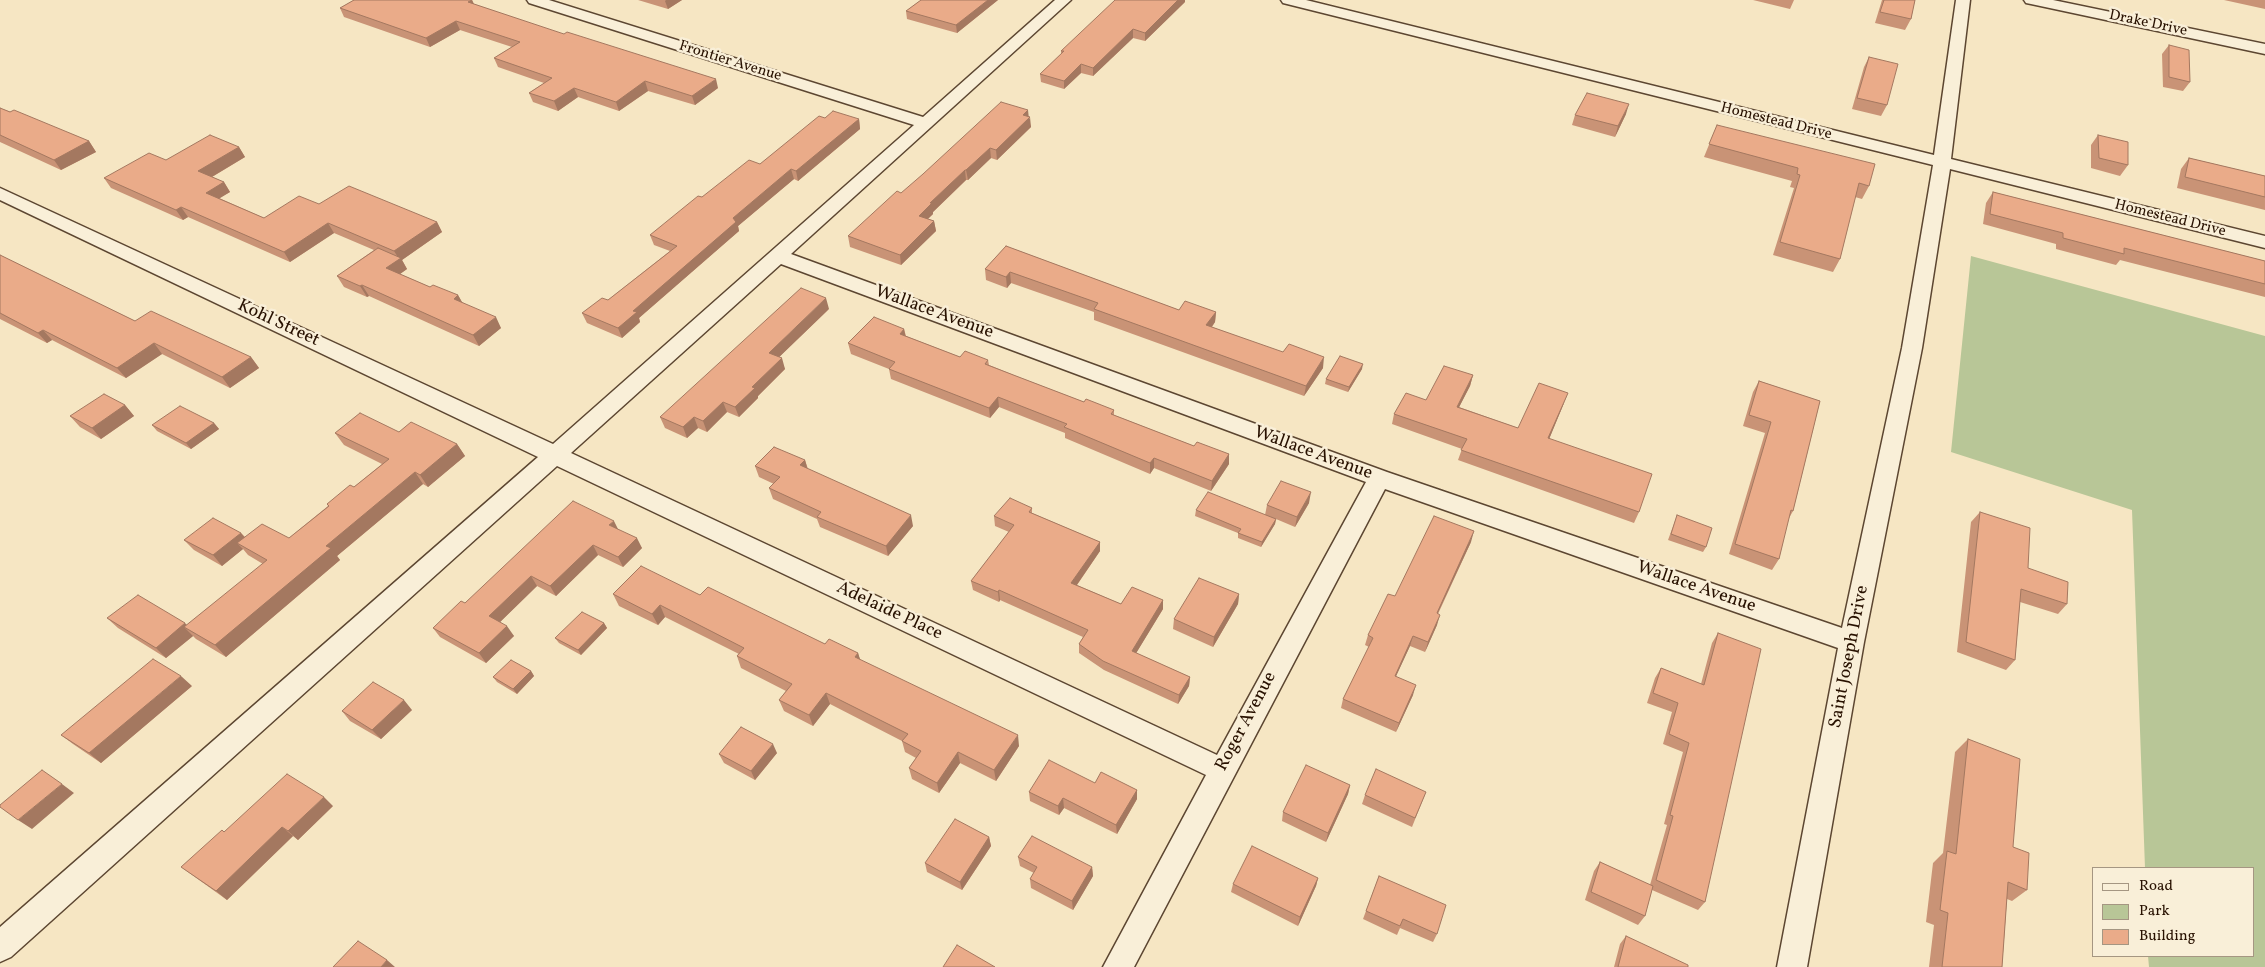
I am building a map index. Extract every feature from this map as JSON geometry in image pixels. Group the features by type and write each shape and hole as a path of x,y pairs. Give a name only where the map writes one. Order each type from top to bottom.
{"street":[{"name":"Frontier Avenue","path":"534,0 926,123"},
{"path":"0,947 1064,0"},
{"name":"Homestead Drive","path":"1288,0 1942,164 2265,242"},
{"name":"Saint Joseph Drive","path":"1792,967 1852,642 1912,348 1942,164 1963,0"},
{"name":"Drake Drive","path":"2031,0 2265,49"},
{"name":"Kohl Street","path":"0,193 556,454"},
{"name":"Wallace Avenue","path":"778,256 1379,478 1852,642"},
{"name":"Adelaide Place","path":"556,454 1222,770"},
{"name":"Roger Avenue","path":"1118,967 1379,478"}],"green space":[{"path":"1971,256 2265,336 2265,967 2149,967 2148,957 2255,957 2255,867 2145,867 2132,510 1951,452"}],"building":[{"path":"354,0 472,0 468,2 564,34 567,32 716,79 692,96 645,81 616,102 574,88 554,101 529,93 552,78 494,58 520,42 456,21 426,38 340,8"},
{"path":"921,0 988,0 956,25 906,11"},
{"path":"1115,0 1178,0 1145,33 1133,29 1093,68 1081,64 1064,81 1040,74 1064,51 1061,51"},
{"path":"1884,0 1915,0 1911,19 1880,12"},
{"path":"2169,45 2189,50 2190,82 2169,77"},
{"path":"1869,57 1898,64 1887,105 1857,98"},
{"path":"1587,93 1629,104 1618,126 1575,115"},
{"path":"1001,102 1028,110 1023,115 1030,117 996,150 990,148 930,203 932,203 919,216 934,221 900,255 848,236 897,191 901,193 923,174"},
{"path":"0,108 10,112 14,110 89,141 54,160 0,135"},
{"path":"833,111 859,119 796,171 791,169 733,218 736,222 633,311 637,312 618,328 582,313 602,298 608,300 677,246 650,235 698,196 702,197 749,160 760,164 819,116 825,118"},
{"path":"1717,125 1875,164 1869,186 1859,183 1840,259 1780,242 1800,175 1797,174 1798,168 1709,144"},
{"path":"210,135 239,147 198,171 224,182 206,193 264,218 299,196 319,204 349,186 437,222 394,251 328,223 284,252 181,207 176,210 104,178 149,153 166,160"},
{"path":"2098,135 2128,142 2128,165 2099,158"},
{"path":"2189,158 2265,176 2265,197 2185,177"},
{"path":"1993,192 2265,261 2265,284 2124,248 2124,254 2063,238 2063,233 1990,214"},
{"path":"1006,246 1179,310 1185,301 1216,312 1206,325 1283,352 1289,344 1324,357 1306,386 1094,309 1098,303 1010,272 1006,277 985,269"},
{"path":"378,248 401,258 386,268 430,287 433,285 458,295 454,299 496,317 473,335 362,285 360,286 337,276"},
{"path":"0,255 135,321 151,311 251,357 222,377 154,343 117,368 43,330 38,333 0,313"},
{"path":"801,288 826,298 769,353 782,358 752,387 755,388 735,407 723,402 703,421 694,417 683,427 660,417"},
{"path":"874,317 904,329 900,334 960,357 965,351 988,360 985,364 1084,402 1086,399 1114,410 1111,414 1194,446 1197,442 1229,454 1212,481 1154,458 1150,463 1064,427 1067,424 998,397 989,408 889,369 895,362 848,343"},
{"path":"1340,356 1363,364 1349,387 1326,379"},
{"path":"1444,366 1473,375 1457,407 1518,428 1539,383 1568,393 1548,438 1652,474 1639,512 1461,450 1467,439 1394,414 1406,393 1426,400"},
{"path":"1759,381 1820,401 1779,559 1735,544 1771,422 1749,415"},
{"path":"104,394 125,405 92,428 70,416"},
{"path":"180,406 214,423 186,443 152,425"},
{"path":"360,413 399,432 411,422 457,444 420,475 415,472 326,546 331,548 215,645 184,627 267,560 237,543 262,524 289,538 329,506 327,504 350,485 354,487 389,459 335,433"},
{"path":"774,447 805,460 800,465 911,515 886,546 817,517 821,512 769,488 780,477 755,466"},
{"path":"1281,481 1311,492 1297,517 1267,505"},
{"path":"1208,492 1276,519 1262,542 1238,533 1241,529 1196,510"},
{"path":"1010,498 1032,508 1029,512 1100,542 1071,583 1121,604 1132,587 1163,600 1132,651 1190,677 1179,695 1103,661 1079,644 1088,630 999,590 998,592 971,581 1014,525 994,516"},
{"path":"573,501 614,521 609,525 637,538 618,557 593,545 550,586 531,576 489,616 507,626 479,653 433,628 461,601 465,603"},
{"path":"1980,512 2030,528 2028,568 2068,582 2067,604 2021,589 2015,660 1966,642"},
{"path":"1677,515 1712,528 1706,547 1671,534"},
{"path":"1434,516 1474,531 1437,613 1440,615 1428,642 1413,636 1395,676 1416,685 1399,723 1343,699 1373,638 1368,635 1388,594 1395,596"},
{"path":"213,518 241,533 213,555 184,540"},
{"path":"641,566 700,595 708,587 825,644 829,639 858,653 855,657 1018,735 994,770 958,752 937,783 909,768 921,751 902,741 908,734 826,693 809,715 779,700 792,684 737,656 744,648 660,605 652,614 613,594"},
{"path":"1199,578 1239,594 1214,637 1174,619"},
{"path":"138,595 185,623 156,648 107,618"},
{"path":"582,612 604,623 578,650 555,638"},
{"path":"1718,633 1761,649 1705,902 1656,880 1673,816 1670,815 1689,743 1669,734 1678,703 1653,693 1661,668 1704,685"},
{"path":"153,659 181,676 89,753 61,735"},
{"path":"511,660 531,671 513,689 493,677"},
{"path":"373,682 404,700 372,730 342,711"},
{"path":"741,727 773,744 751,771 719,754"},
{"path":"1968,739 2020,759 2013,847 2029,853 2027,890 2008,882 2002,967 1942,967 1948,913 1940,910 1947,851 1956,854"},
{"path":"1049,760 1095,783 1101,772 1137,790 1116,825 1063,798 1058,806 1029,792"},
{"path":"1306,765 1350,785 1328,833 1283,812"},
{"path":"1376,769 1426,792 1415,818 1365,795"},
{"path":"42,770 62,784 18,820 0,807 0,805"},
{"path":"287,774 324,797 288,831 282,827 216,891 181,867 222,830 224,832"},
{"path":"955,819 989,837 960,882 925,863"},
{"path":"1032,836 1092,867 1072,901 1030,879 1037,867 1018,857"},
{"path":"1252,846 1318,878 1300,917 1233,884"},
{"path":"1600,862 1653,886 1645,916 1591,892"},
{"path":"1379,876 1446,905 1437,934 1403,919 1400,926 1366,911"},
{"path":"1626,936 1688,965 1688,967 1618,967"},
{"path":"358,941 387,960 381,967 333,967"},
{"path":"957,945 995,967 943,967"}]}
